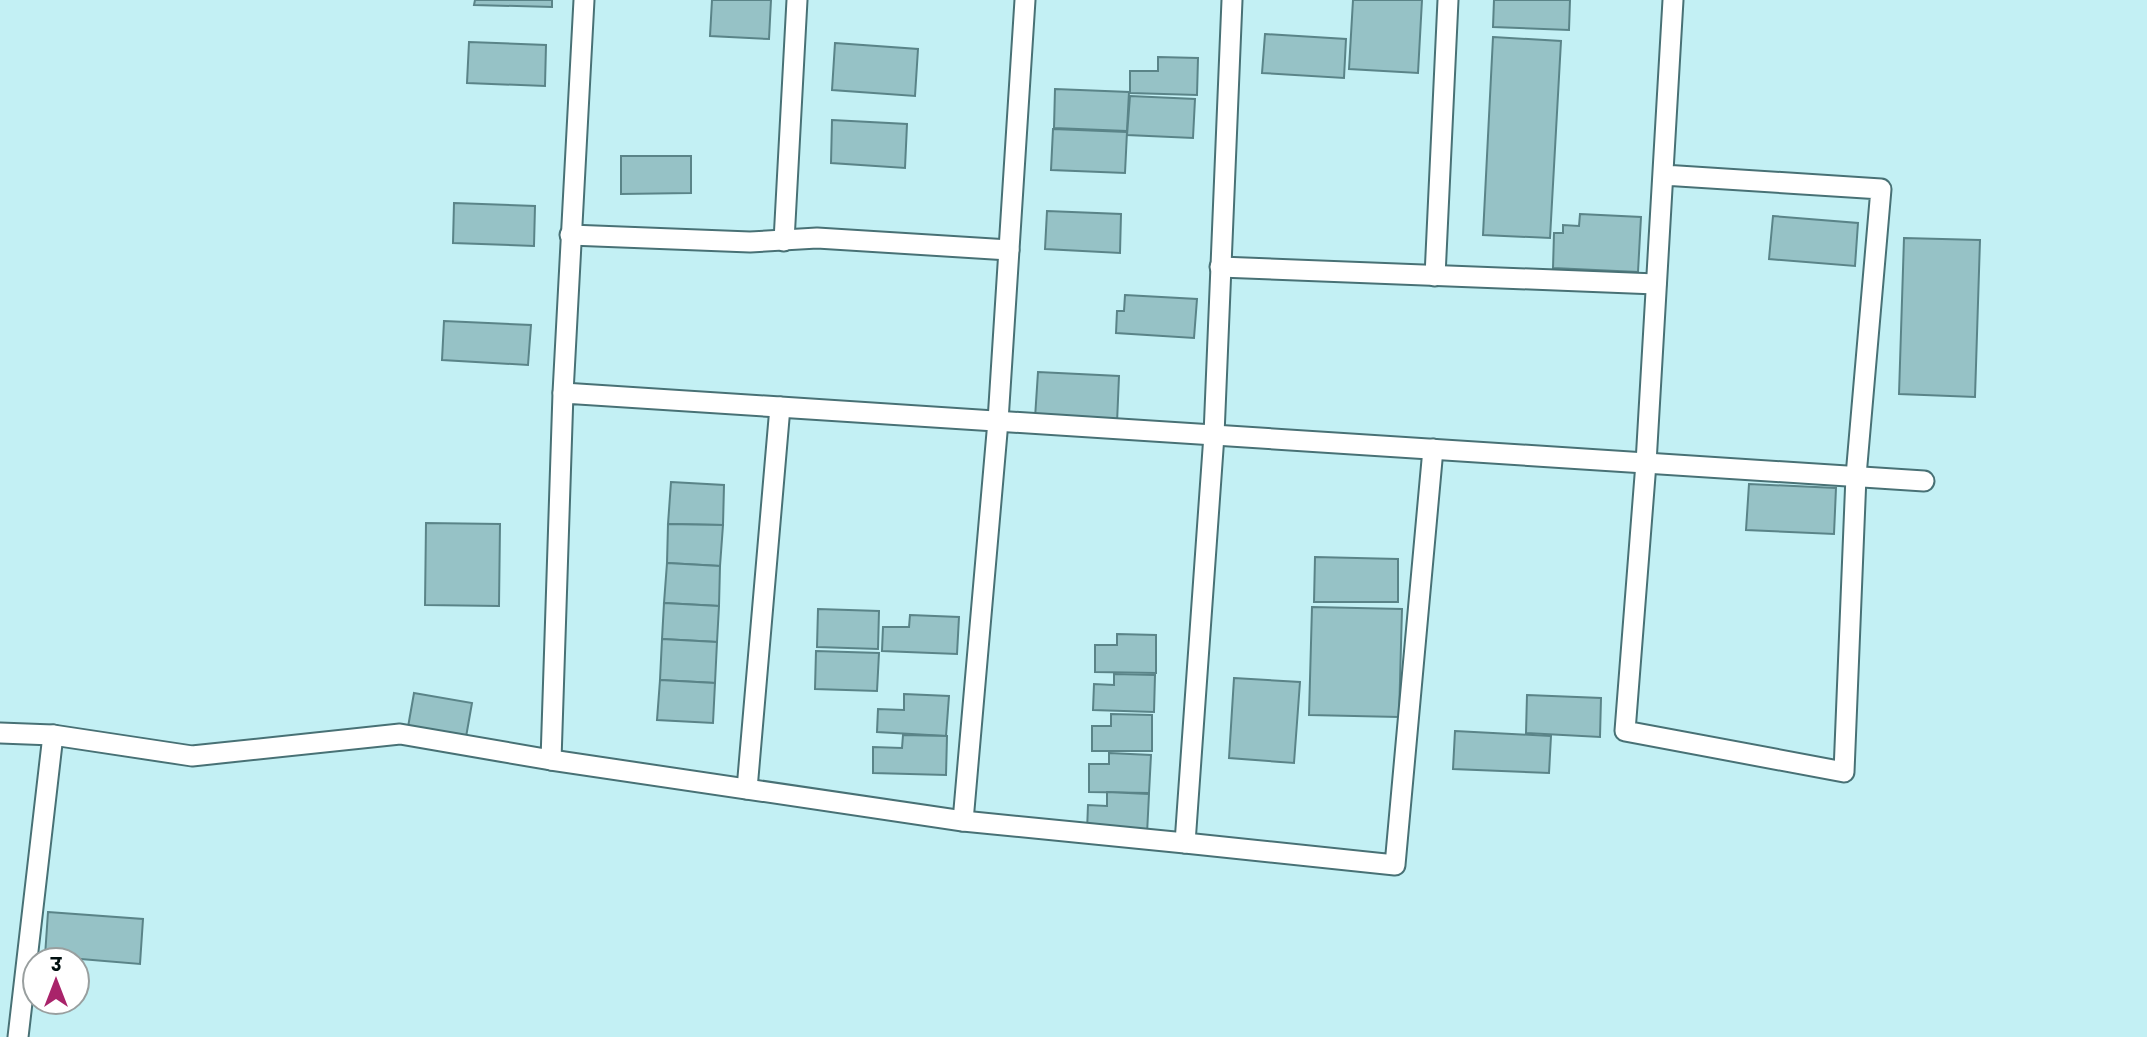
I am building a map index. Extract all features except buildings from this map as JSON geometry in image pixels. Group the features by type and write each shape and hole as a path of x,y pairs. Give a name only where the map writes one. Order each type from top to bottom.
{"lane":[{"path":"551,760 563,393 584,0"},
{"path":"784,241 797,0"},
{"path":"963,821 998,421 1025,0"},
{"path":"1185,843 1214,435 1231,0"},
{"path":"1435,276 1448,0"},
{"path":"1663,175 1881,189 1856,476 1844,772 1625,731 1646,463 1673,0"},
{"path":"570,234 750,242 817,238 1009,250"},
{"path":"1220,267 1656,284"},
{"path":"563,393 1924,481"},
{"path":"747,789 780,407"},
{"path":"0,733 53,735 192,756 400,734 551,760 963,821 1395,865 1433,449"},
{"path":"18,1037 53,735"}]}
